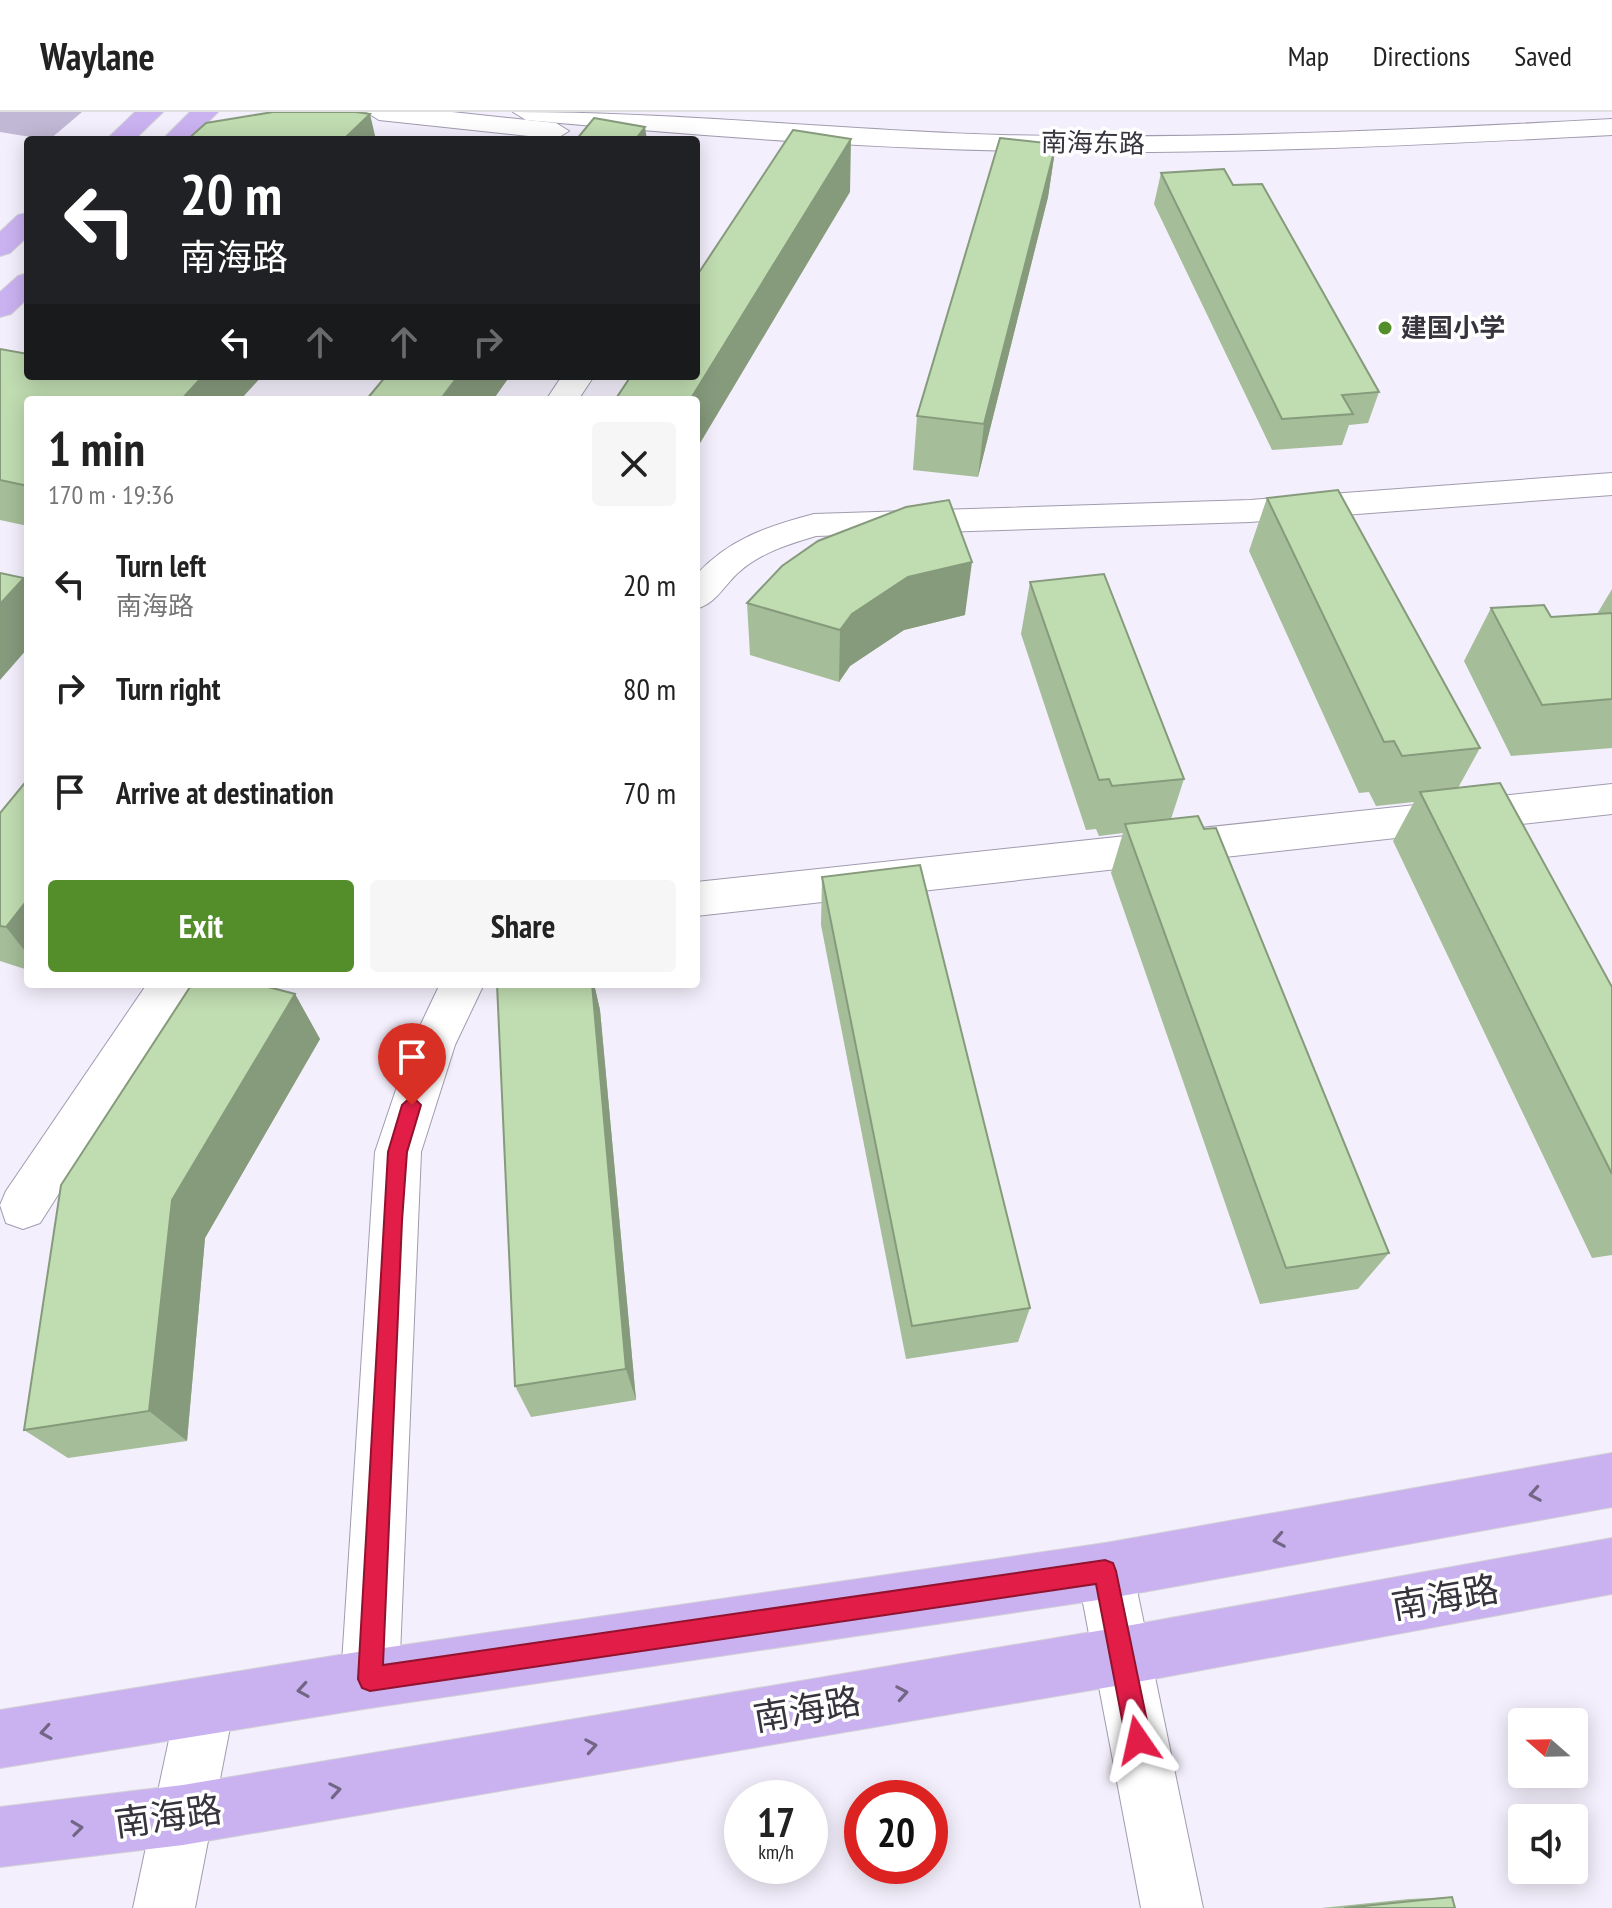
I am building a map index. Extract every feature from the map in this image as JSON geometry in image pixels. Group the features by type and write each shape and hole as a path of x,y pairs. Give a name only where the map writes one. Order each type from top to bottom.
{"main road":[{"path":"123,136 150,112"},
{"path":"179,136 205,112"},
{"path":"0,247 24,225"},
{"path":"0,308 24,286"},
{"path":"0,1739 370,1679 1105,1571 1612,1480"},
{"name":"南海路","path":"0,1837 183,1815 1121,1656 1612,1566"}],"street":[{"path":"379,112 611,136"},
{"name":"南海东路","path":"526,112 677,126 903,138 1118,143 1317,142 1612,127"},
{"name":"南海东路","path":"700,143 992,159 1251,162 1612,145"},
{"path":"700,593 728,562 770,538 814,525 888,520 1250,511 1612,484"},
{"path":"700,899 1612,799"},
{"path":"23,1207 168,988"},
{"path":"370,1679 398,1152 419,1081 447,1010 460,988"},
{"path":"1105,1571 1172,1908"},
{"path":"164,1908 205,1707"}],"shaded area":[{"path":"0,112 82,112 54,136 0,132"}],"building":[{"path":"273,112 370,114 347,136 191,136 206,123"},
{"path":"594,118 645,127 638,136 579,136"},
{"path":"793,130 851,139 692,396 618,396 628,380 700,380 700,271"},
{"path":"1000,138 1056,144 984,424 917,416"},
{"path":"1224,169 1233,185 1262,184 1379,392 1342,395 1353,414 1282,419 1161,173"},
{"path":"0,349 24,353 24,380 199,380 185,396 24,396 24,485 0,480"},
{"path":"383,380 455,380 443,396 369,396"},
{"path":"1338,490 1480,748 1402,756 1394,741 1384,742 1267,498"},
{"path":"949,500 972,562 908,577 852,614 840,630 747,603 782,566 818,541 906,507"},
{"path":"0,573 24,578 0,604"},
{"path":"1104,574 1184,779 1112,786 1109,779 1099,780 1030,582"},
{"path":"1544,605 1551,617 1612,613 1612,699 1542,705 1491,608"},
{"path":"1500,783 1612,987 1612,1174 1420,792"},
{"path":"24,784 24,904 6,927 0,926 0,813"},
{"path":"1198,816 1204,829 1216,828 1389,1253 1286,1268 1125,824"},
{"path":"920,865 1030,1308 912,1326 822,877"},
{"path":"189,988 272,988 295,994 172,1200 149,1411 24,1430 61,1185"},
{"path":"497,988 592,988 626,1369 515,1386"},
{"path":"1452,1897 1455,1908 1344,1908"}],"place":[{"name":"建国小学","path":"1385,328"}],"route":[{"path":"412,1105 398,1152 392,1221 370,1679 1105,1571 1138,1740"}]}
